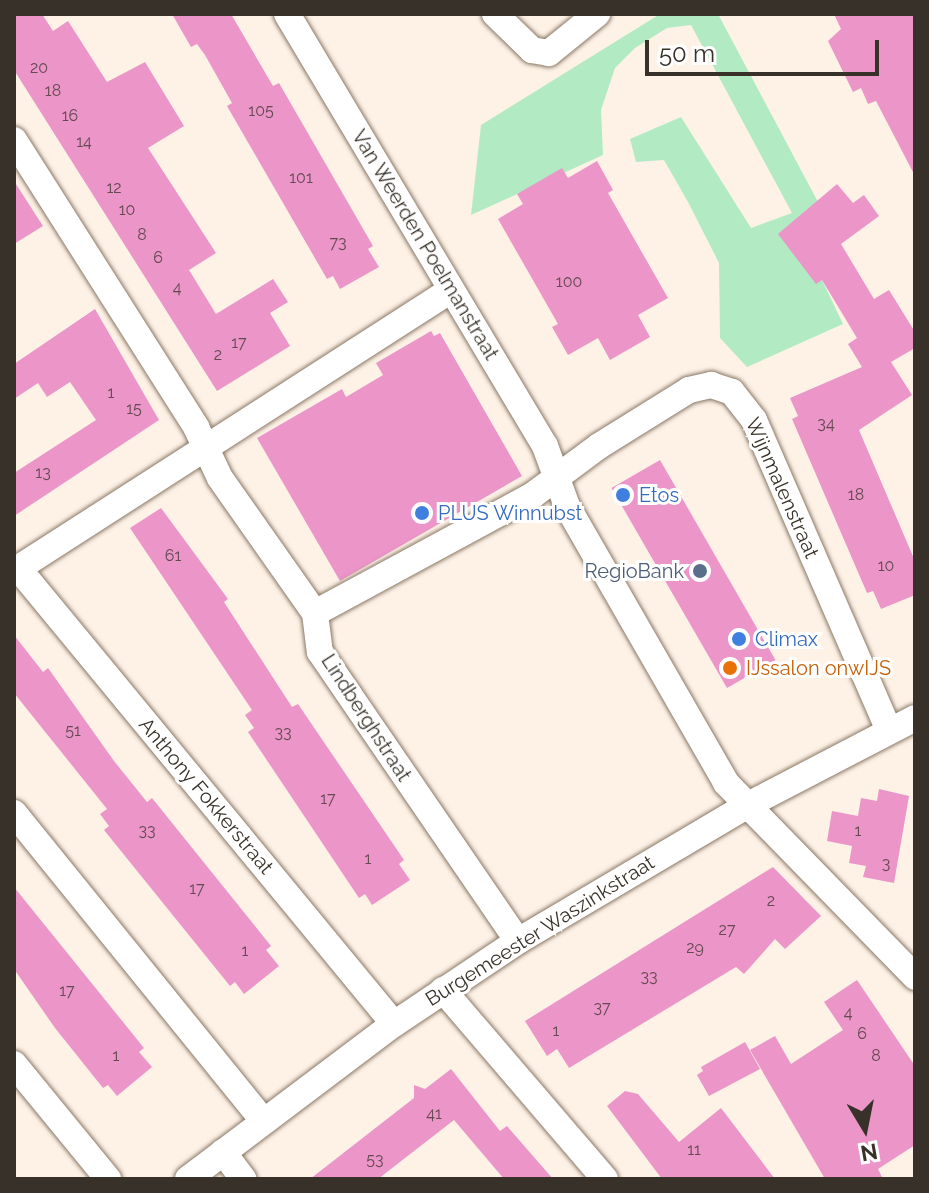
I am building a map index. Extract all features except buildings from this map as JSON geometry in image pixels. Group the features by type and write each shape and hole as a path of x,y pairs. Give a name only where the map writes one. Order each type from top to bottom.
{"street":[{"name":"Van Weerden Poelmanstraat","path":"287,14 545,446 567,506 695,735 726,783 750,804 915,977"},
{"path":"495,14 532,50 549,53 597,14"},
{"name":"Lindberghstraat","path":"14,140 205,447 220,478 315,613 320,652 518,941"},
{"path":"16,569 451,290"},
{"name":"Wijnmalenstraat","path":"557,479 596,448 689,390 711,385 732,392 754,420 889,730"},
{"path":"315,613 557,479"},
{"name":"Anthony Fokkerstraat","path":"16,569 394,1024"},
{"name":"Burgemeester Waszinkstraat","path":"188,1179 394,1024 518,941 750,804 915,718"},
{"path":"14,813 263,1120"},
{"path":"443,990 605,1179"},
{"path":"14,1064 108,1179"},
{"path":"223,1152 243,1179"}],"green space":[{"path":"660,14 718,14 818,202 800,234 843,324 747,367 720,338 719,263 688,202 664,160 636,162 630,139 681,117 751,228 792,213 691,25 667,28 635,48 615,68 601,110 603,155 471,215 481,125"}],"place":[{"name":"Etos","path":"623,495"},
{"name":"PLUS Winnubst","path":"422,513"},
{"name":"RegioBank","path":"700,571"},
{"name":"Climax","path":"739,639"},
{"name":"IJssalon onwIJS","path":"730,668"}]}
